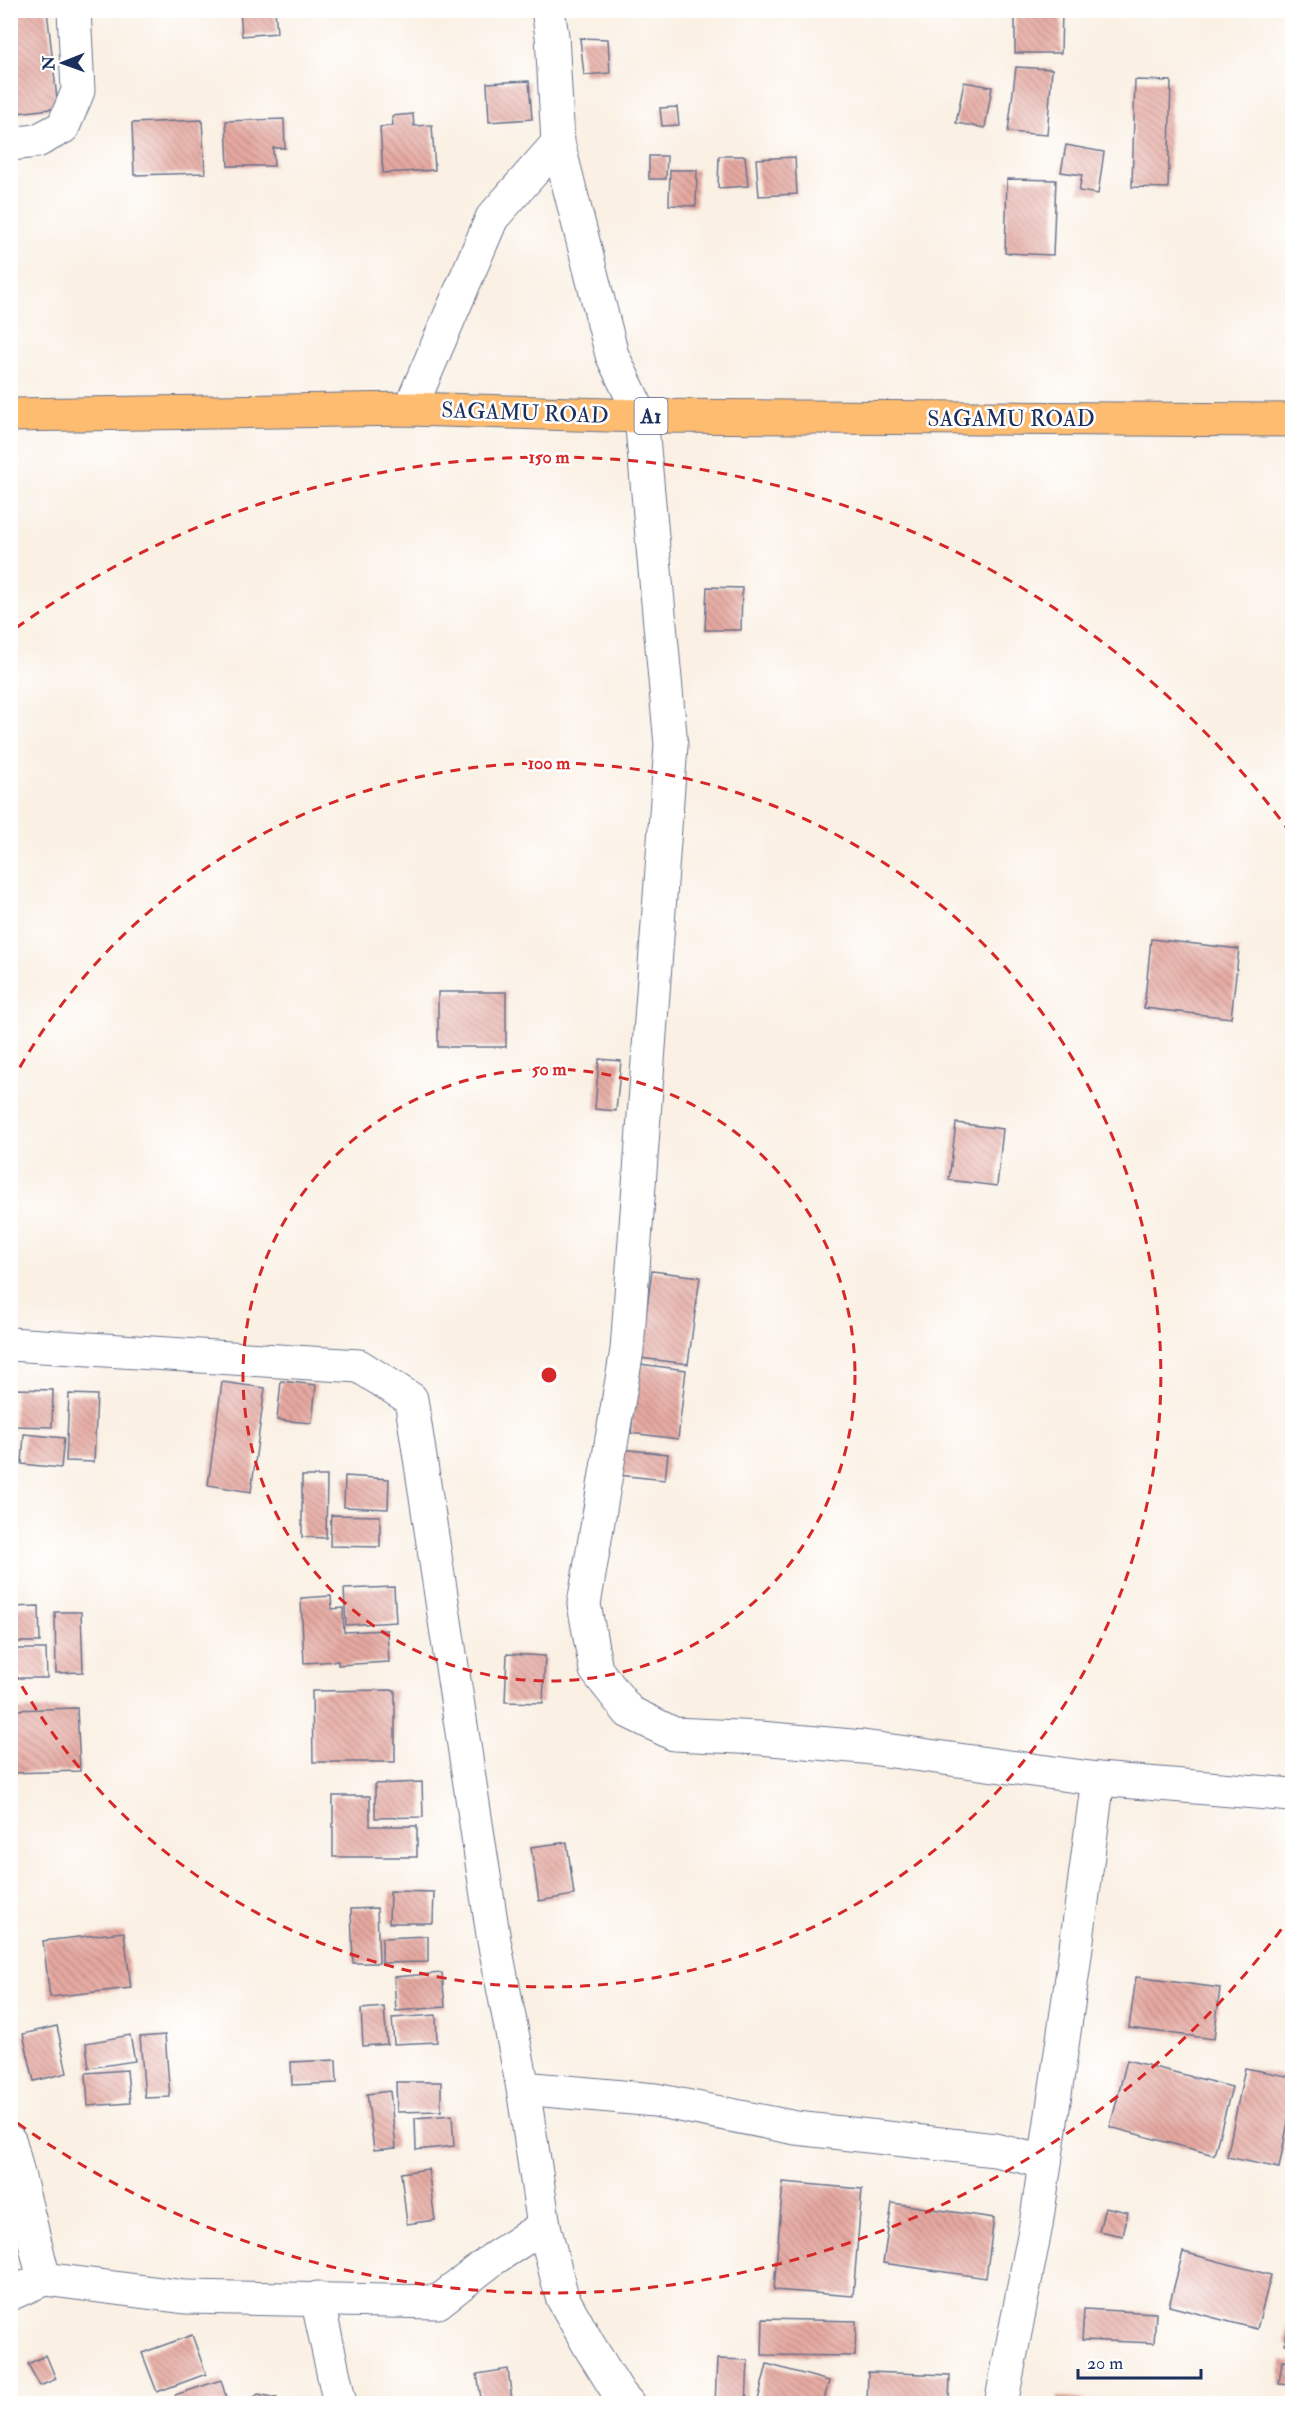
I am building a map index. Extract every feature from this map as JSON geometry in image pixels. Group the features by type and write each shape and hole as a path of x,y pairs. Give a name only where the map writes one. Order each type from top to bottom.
{"highway":[{"name":"SAGAMU ROAD","path":"10,415 410,409 641,416 1293,420"}],"street":[{"path":"10,144 37,141 63,127 78,91 74,10"},
{"path":"548,10 552,36 558,143 612,355 641,416 671,745 627,1350 584,1604 596,1670 629,1712 674,1734 760,1738 863,1747 1098,1779 1293,1795"},
{"path":"410,409 492,218 558,143"},
{"path":"10,1344 359,1366 411,1399 494,1941 523,2088 544,2226 562,2297 590,2347 620,2395 628,2403"},
{"path":"1001,2403 1036,2225 1098,1779"},
{"path":"523,2088 654,2100 796,2128 995,2150 1045,2162"},
{"path":"10,2142 44,2279"},
{"path":"10,2294 44,2279 185,2297 438,2302 494,2259 544,2226"},
{"path":"317,2298 340,2403"}],"building":[{"path":"10,10 47,10 58,108 10,114"},
{"path":"240,10 275,10 277,33 242,36"},
{"path":"1015,10 1062,10 1061,53 1015,53"},
{"path":"580,38 608,39 610,73 584,75"},
{"path":"1016,67 1052,69 1047,135 1008,132"},
{"path":"1135,80 1171,81 1168,188 1132,187"},
{"path":"529,81 532,119 489,122 487,83"},
{"path":"964,82 992,87 985,128 956,123"},
{"path":"677,107 679,125 662,126 660,108"},
{"path":"413,114 414,126 432,125 435,170 383,173 380,127 393,126 392,116"},
{"path":"284,119 285,148 273,148 274,166 228,166 226,121"},
{"path":"202,120 205,173 134,175 132,123"},
{"path":"1066,145 1104,152 1098,194 1079,191 1082,175 1061,172"},
{"path":"649,156 667,156 666,179 649,179"},
{"path":"719,156 745,156 748,186 718,188"},
{"path":"795,157 797,194 759,196 756,159"},
{"path":"670,170 697,170 696,206 669,205"},
{"path":"1007,179 1056,180 1053,255 1005,253"},
{"path":"707,587 742,588 741,630 705,630"},
{"path":"1151,939 1239,949 1231,1018 1144,1008"},
{"path":"438,992 506,992 506,1047 438,1047"},
{"path":"599,1059 621,1061 616,1111 595,1109"},
{"path":"956,1123 1003,1129 997,1186 949,1180"},
{"path":"652,1271 700,1277 688,1364 640,1358"},
{"path":"639,1364 686,1370 678,1439 631,1433"},
{"path":"281,1381 316,1385 312,1423 277,1420"},
{"path":"222,1382 265,1388 251,1492 208,1485"},
{"path":"15,1389 53,1390 52,1427 14,1426"},
{"path":"69,1394 97,1395 94,1462 66,1461"},
{"path":"24,1434 64,1438 61,1468 22,1464"},
{"path":"620,1449 668,1454 665,1480 618,1475"},
{"path":"302,1476 327,1476 326,1538 302,1537"},
{"path":"345,1476 389,1479 388,1509 344,1507"},
{"path":"331,1515 380,1516 380,1547 330,1546"},
{"path":"394,1587 396,1622 346,1625 344,1589"},
{"path":"331,1596 332,1609 343,1608 344,1632 387,1630 389,1662 338,1665 338,1661 304,1663 301,1598"},
{"path":"39,1606 40,1642 10,1642 10,1607"},
{"path":"55,1612 81,1612 83,1672 56,1673"},
{"path":"10,1649 46,1649 47,1678 10,1678"},
{"path":"507,1654 545,1656 543,1703 505,1702"},
{"path":"395,1690 395,1762 313,1762 312,1691"},
{"path":"77,1708 80,1771 10,1773 10,1710"},
{"path":"422,1782 423,1817 375,1818 375,1784"},
{"path":"333,1796 370,1796 370,1826 417,1826 417,1857 333,1857"},
{"path":"567,1842 574,1895 539,1901 531,1847"},
{"path":"390,1891 434,1892 433,1923 389,1923"},
{"path":"377,1908 379,1963 353,1963 351,1909"},
{"path":"124,1932 131,1988 50,1997 43,1941"},
{"path":"428,1936 428,1962 382,1963 382,1938"},
{"path":"442,1973 445,2007 396,2011 394,1977"},
{"path":"1136,1977 1220,1988 1214,2039 1129,2028"},
{"path":"384,2007 387,2044 363,2046 361,2009"},
{"path":"436,2015 437,2042 394,2044 392,2018"},
{"path":"57,2026 67,2073 34,2081 23,2034"},
{"path":"130,2035 135,2061 89,2068 86,2043"},
{"path":"165,2035 170,2097 145,2098 140,2037"},
{"path":"336,2060 337,2083 292,2085 291,2062"},
{"path":"1127,2060 1232,2087 1214,2155 1110,2127"},
{"path":"1245,2068 1292,2077 1292,2101 1279,2168 1227,2157"},
{"path":"127,2070 130,2103 88,2106 86,2073"},
{"path":"396,2082 441,2082 441,2111 397,2112"},
{"path":"390,2091 396,2148 374,2150 367,2094"},
{"path":"452,2115 454,2146 416,2150 415,2118"},
{"path":"428,2169 435,2220 407,2224 401,2173"},
{"path":"783,2182 862,2189 853,2296 774,2290"},
{"path":"892,2203 994,2218 986,2278 883,2263"},
{"path":"1105,2207 1128,2212 1123,2236 1099,2231"},
{"path":"1183,2252 1271,2275 1257,2329 1169,2306"},
{"path":"1084,2309 1156,2313 1154,2343 1082,2340"},
{"path":"763,2319 856,2321 855,2356 762,2355"},
{"path":"1289,2321 1292,2322 1292,2345 1285,2344"},
{"path":"192,2335 206,2374 157,2392 142,2353"},
{"path":"46,2355 56,2379 40,2386 28,2364"},
{"path":"717,2359 748,2360 746,2404 715,2404"},
{"path":"1282,2361 1292,2362 1292,2385 1279,2384"},
{"path":"767,2364 829,2381 823,2404 757,2404"},
{"path":"508,2369 512,2400 482,2404 477,2374"},
{"path":"868,2372 950,2375 949,2404 867,2404"},
{"path":"221,2380 228,2404 178,2404 175,2395"},
{"path":"258,2394 277,2398 278,2404 246,2404"},
{"path":"1058,2396 1099,2402 1099,2404 1057,2404"},
{"path":"1276,2399 1292,2401 1292,2404 1275,2404"}]}
